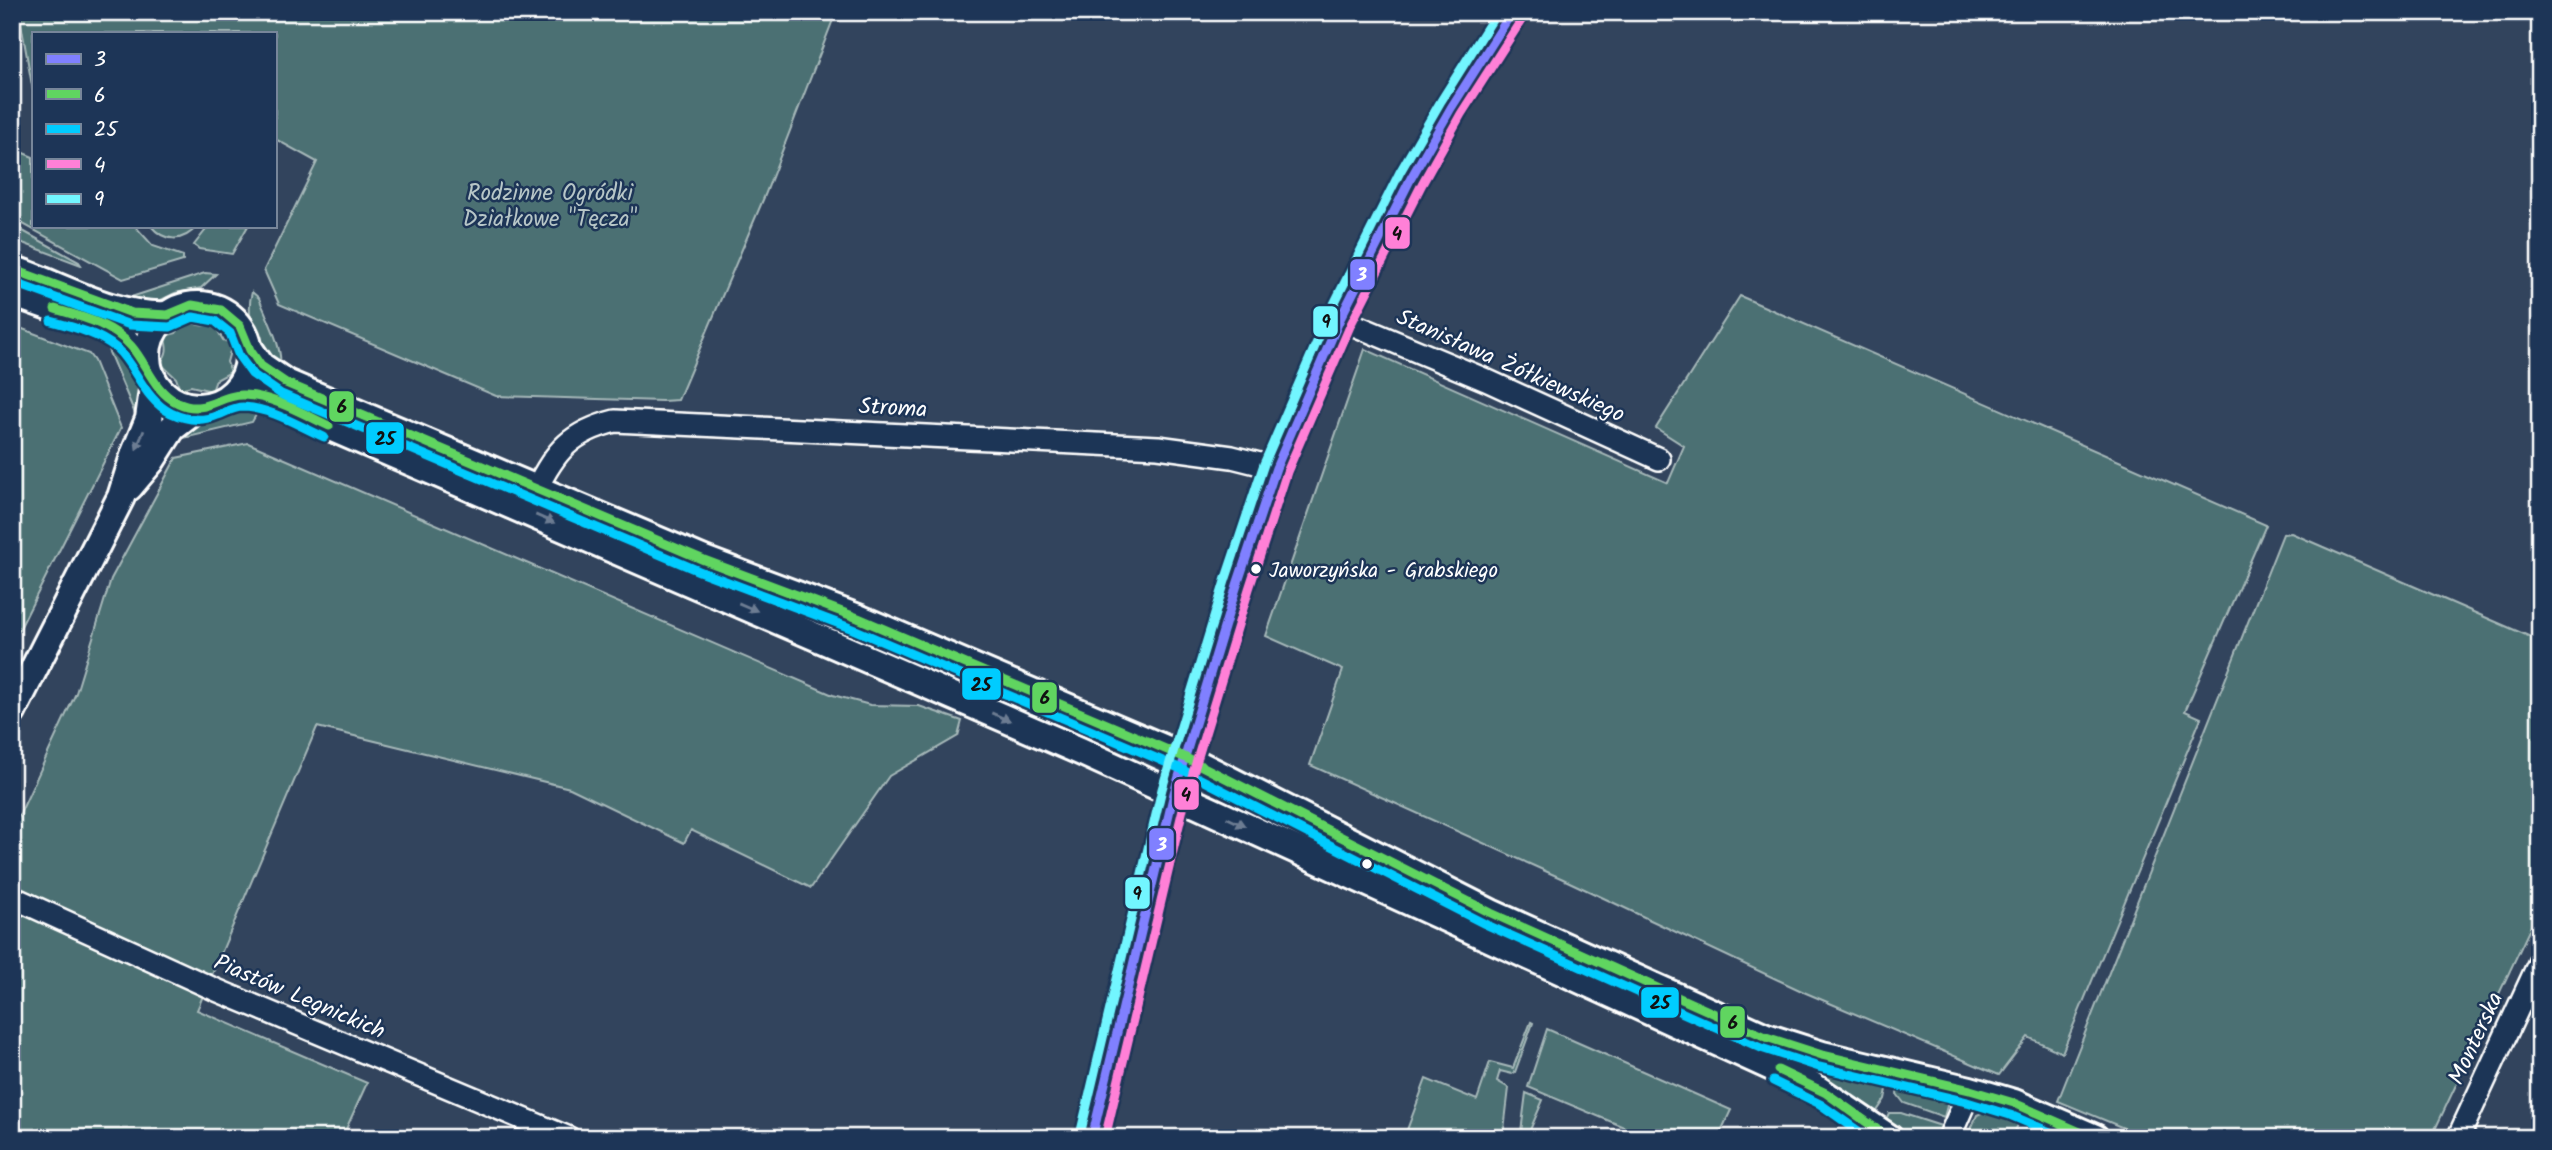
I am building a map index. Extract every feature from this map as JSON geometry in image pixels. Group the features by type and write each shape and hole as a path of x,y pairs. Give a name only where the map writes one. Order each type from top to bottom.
{"street":[{"path":"1092,1138 1174,793 1276,468 1340,319 1418,166 1451,108 1513,12"},
{"path":"12,268 120,311 149,316 168,315"},
{"path":"12,293 82,318 121,336 163,394 174,402 198,408 210,407 232,396 246,375 250,350"},
{"path":"12,712 121,496 149,419 149,340 156,327 178,309 192,305 207,306 221,310 240,326 250,350 261,366 286,383 704,560 859,618 1184,757 1491,913 1766,1037 1792,1046 1970,1090 2033,1110 2095,1138"},
{"name":"Stanisława Żółkiewskiego","path":"1340,319 1486,380 1659,459"},
{"path":"232,396 259,398 291,410 1174,793 1826,1093 1889,1138"},
{"path":"121,496 151,461 172,428 198,408"},
{"name":"Stroma","path":"536,490 551,460 577,434 615,421 1158,447 1232,457 1276,468"},
{"name":"Piastów Legnickich","path":"12,897 214,989 569,1138"},
{"name":"Monterska","path":"2458,1138 2540,961"},
{"path":"1781,1072 1792,1046"},
{"path":"1949,1138 1970,1090"}],"green space":[{"name":"Rodzinne Ogródki Działkowe \"Tęcza\"","path":"19,12 836,12 765,195 678,400 496,396 279,304 264,270 317,162 276,140 276,32 32,32 32,85"},
{"path":"21,152 32,157 32,228 137,228 153,246 183,256 183,261 123,279 12,218 12,154"},
{"path":"12,225 79,262 81,265 12,239"},
{"path":"153,228 195,228 180,238 168,238"},
{"path":"207,228 247,228 232,254 199,249 194,245"},
{"path":"205,273 216,274 201,288 175,293 157,302 125,299"},
{"path":"252,292 259,298 274,334 280,354 279,370 252,324"},
{"path":"1740,296 2266,525 2185,711 2201,718 2062,1053 2028,1037 1999,1075 1806,993 1310,765 1343,670 1266,636 1365,349 1668,483 1684,446 1656,428"},
{"path":"187,320 200,325 214,324 223,340 232,344 227,362 231,372 216,380 212,391 191,386 180,389 176,378 160,363 166,351 164,336 176,333"},
{"path":"12,325 89,354 121,428 12,644"},
{"path":"111,339 133,363 142,392 136,416 108,350"},
{"path":"236,407 260,408 252,422 180,439 176,434 202,418 219,415"},
{"path":"248,443 833,695 870,705 919,706 962,721 958,736 889,776 811,888 691,830 684,843 570,788 317,727 197,1010 367,1083 342,1138 12,1138 12,831 76,693 111,579 176,458"},
{"path":"2291,533 2540,641 2540,907 2431,1138 2148,1138 2058,1101 2283,534"},
{"path":"1531,1022 1533,1023 1515,1072 1512,1074 1500,1071 1497,1081 1509,1088 1503,1138 1404,1138 1426,1079 1477,1100 1490,1062 1513,1068"},
{"path":"1547,1029 1731,1110 1718,1138 1650,1138 1528,1087"},
{"path":"1812,1062 1889,1080 1885,1099 1875,1114 1809,1070"},
{"path":"1899,1082 1943,1095 1947,1106 1944,1117 1904,1103 1897,1094"},
{"path":"1526,1093 1543,1100 1527,1137 1521,1132"},
{"path":"1991,1109 2021,1118 2012,1138 1967,1138 1977,1115"},
{"path":"1889,1113 1901,1113 1941,1126 1937,1137 1909,1138 1885,1121"}],"transit line":[{"name":"9","path":"1080,1135 1162,789 1225,581 1264,464 1329,314 1400,172 1497,12"},
{"name":"3","path":"1092,1138 1174,793 1237,585 1276,468 1340,319 1411,178 1451,108 1512,12"},
{"name":"4","path":"1105,1138 1186,796 1287,472 1351,324 1422,184 1461,114 1522,19"},
{"name":"6","path":"12,269 132,313 168,315 192,305 221,310 240,326 250,350 261,366 286,383 704,560 858,618 1184,757 1491,913 1766,1037 1822,1055 2014,1103 2094,1138"},
{"name":"25","path":"12,282 130,325 170,327 193,317 215,321 230,333 239,356 252,374 281,394 699,571 853,629 1179,768 1485,924 1761,1048 1819,1067 1967,1102 2010,1115 2064,1138"},
{"name":"6","path":"55,309 96,322 123,338 137,353 163,392 178,403 197,407 235,396 255,396 288,406 329,426"},
{"name":"25","path":"51,321 93,334 116,348 154,400 171,413 188,419 200,419 236,408 253,408 274,414 324,437"},
{"name":"6","path":"1778,1070 1826,1093 1889,1138"},
{"name":"25","path":"1773,1081 1820,1104 1868,1138"}],"place":[{"name":"Jaworzyńska - Grabskiego","path":"1256,569"}]}
